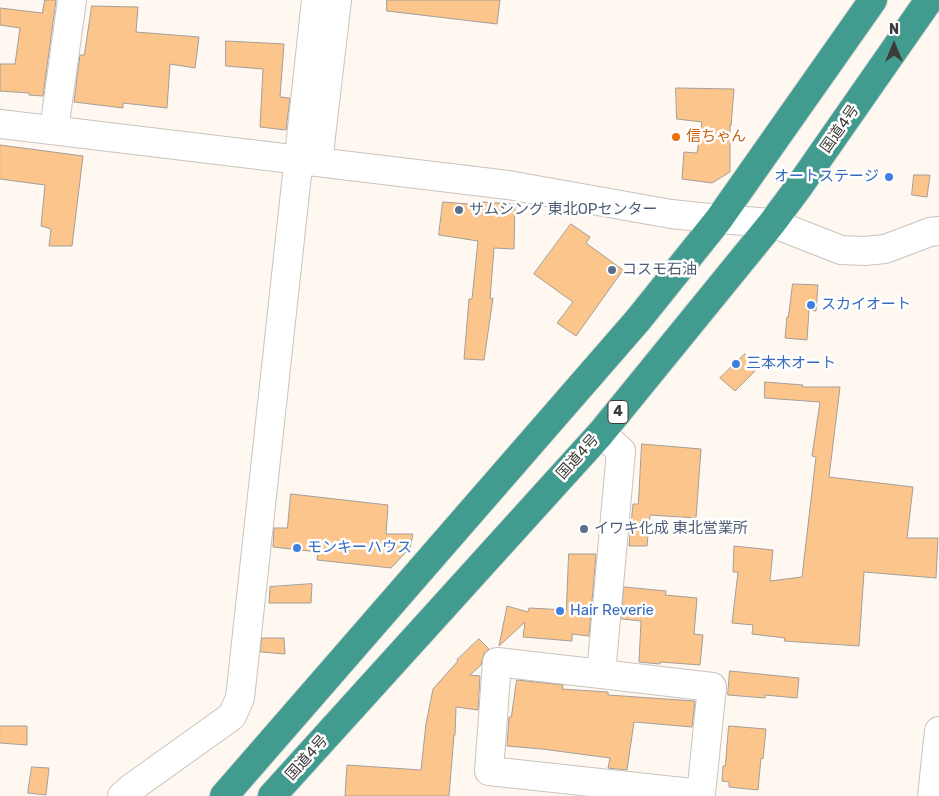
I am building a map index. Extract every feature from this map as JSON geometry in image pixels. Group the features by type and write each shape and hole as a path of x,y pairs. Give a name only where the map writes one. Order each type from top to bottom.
{"highway":[{"path":"224,796 638,320 719,219 873,0"},
{"name":"国道4号","path":"272,796 601,433 772,223 929,0"}],"street":[{"path":"54,130 72,0"},
{"path":"308,161 316,0"},
{"path":"122,796 232,716 240,698 308,161 337,0"},
{"path":"0,124 508,185 671,214 772,223 841,250 865,251 885,249 930,232 939,231"},
{"path":"601,433 621,451 601,674"},
{"path":"497,662 601,674 712,687 701,794 585,789 489,771 497,662"},
{"path":"932,796 939,731"}],"building":[{"path":"45,0 56,0 43,96 0,91 0,64 15,64 20,28 0,25 0,8 42,13"},
{"path":"387,0 500,0 497,24 387,11"},
{"path":"92,6 138,7 136,32 199,37 195,68 170,64 167,108 123,103 123,108 74,102 80,55 84,55"},
{"path":"226,41 284,44 280,97 290,98 286,130 260,127 263,69 226,66"},
{"path":"676,88 734,89 730,125 730,172 712,183 682,179 684,152 697,153 702,122 677,119"},
{"path":"0,145 83,156 72,246 49,246 51,229 41,226 45,185 0,179"},
{"path":"914,175 930,175 927,197 912,195"},
{"path":"443,202 481,205 481,202 515,204 514,249 494,248 490,299 493,298 484,360 464,359 469,299 472,299 478,241 439,235"},
{"path":"571,224 590,237 586,243 623,270 576,336 557,323 573,302 534,274"},
{"path":"793,284 818,285 816,311 809,310 807,340 785,338"},
{"path":"745,354 759,367 735,391 720,378"},
{"path":"765,382 803,385 802,387 840,387 829,477 913,487 907,538 938,538 936,578 864,572 859,646 784,641 785,638 752,634 753,625 732,623 738,572 733,572 734,546 773,550 770,581 802,577 816,457 812,456 820,402 765,398"},
{"path":"642,444 701,449 696,518 650,515 647,546 629,546 633,504 638,504"},
{"path":"291,494 388,505 386,534 413,534 410,548 391,568 317,560 318,552 273,547 274,528 287,528"},
{"path":"569,554 596,554 589,636 572,634 572,641 523,637 525,622 499,646 507,606 528,612 529,608 566,610"},
{"path":"312,584 311,603 269,603 270,587"},
{"path":"624,587 666,591 665,595 697,598 694,634 703,635 700,665 639,662 641,621 622,619"},
{"path":"262,638 284,638 285,654 261,652"},
{"path":"479,639 489,649 484,653 481,665 470,675 480,676 478,710 456,707 449,796 345,796 347,765 421,770 426,724 433,689 457,660"},
{"path":"730,671 799,678 797,698 765,695 765,698 728,695"},
{"path":"517,680 563,685 562,689 608,692 608,695 695,701 692,727 634,722 627,770 608,768 610,758 507,746 509,717 511,717"},
{"path":"0,726 27,726 27,745 0,743"},
{"path":"729,726 766,729 758,790 729,787 729,782 722,781"},
{"path":"32,767 49,768 46,795 28,793"}],"place":[{"name":"信ちゃん","path":"676,137"},
{"name":"オートステージ","path":"889,177"},
{"name":"サムシング 東北OPセンター","path":"459,210"},
{"name":"コスモ石油","path":"612,270"},
{"name":"スカイオート","path":"811,305"},
{"name":"三本木オート","path":"736,364"},
{"name":"イワキ化成 東北営業所","path":"584,529"},
{"name":"モンキーハウス","path":"297,548"},
{"name":"Hair Reverie","path":"560,611"}]}
